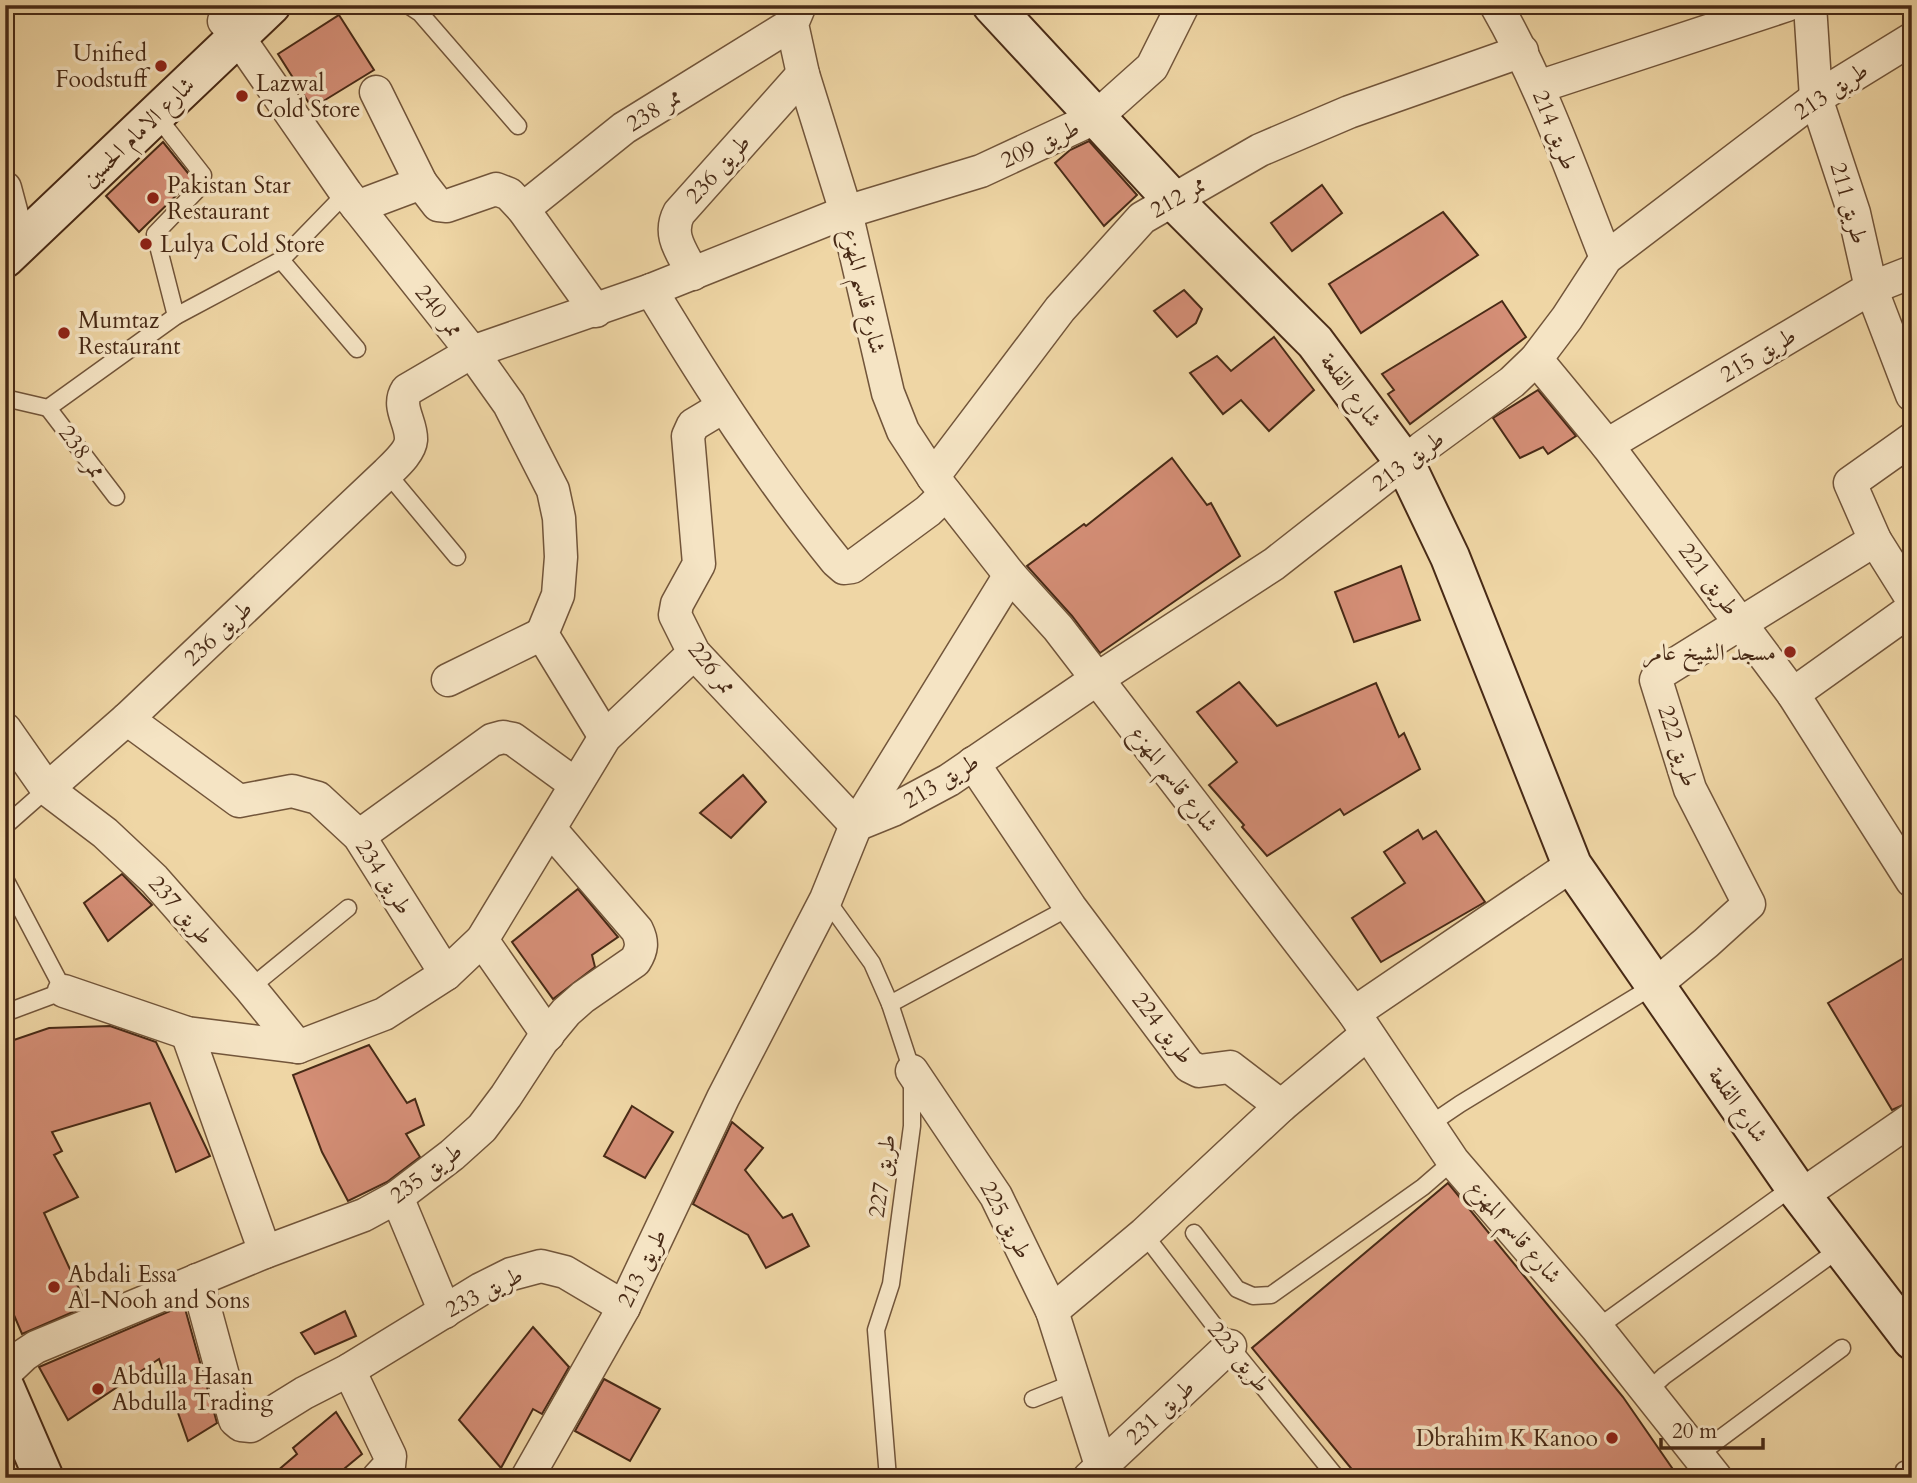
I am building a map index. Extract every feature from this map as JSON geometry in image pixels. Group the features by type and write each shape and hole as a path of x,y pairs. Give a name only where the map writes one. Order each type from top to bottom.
{"street":[{"name":"شارع الامام الحسين","path":"11,226 234,21 271,5"},
{"name":"شارع القلعة","path":"992,5 1171,199 1315,342 1405,463 1450,557 1573,866 1798,1191 1912,1340"},
{"name":"طريق 209","path":"846,212 981,171 1096,118 1152,67 1183,5"},
{"name":"طريق 214","path":"1496,5 1522,51 1538,87 1606,258"},
{"path":"1538,87 1787,5"},
{"name":"طريق 211","path":"1810,5 1816,98 1854,213 1871,288 1912,395"},
{"name":"شارع قاسم المهزع","path":"796,14 803,74 846,212 888,393 904,431 939,486 1010,575 1058,628 1360,1024 1453,1161 1597,1328 1707,1466"},
{"name":"ممر 238","path":"523,209 624,128 796,14"},
{"name":"شارع الامام الحسين","path":"11,226 155,114 234,21"},
{"name":"ممر 240","path":"234,21 352,200 472,352 509,404 553,490 559,518 561,557 558,595 542,634"},
{"name":"طريق 213","path":"856,825 893,810 949,780 1097,679 1274,564 1512,382 1536,359 1567,318 1606,258 1816,98 1912,39"},
{"name":"ممر 212","path":"939,486 1060,309 1142,218 1260,150 1349,112 1522,51"},
{"name":"طريق 236","path":"693,274 673,232 673,223 803,74"},
{"path":"376,92 421,183 438,205 447,206 496,189 509,194 523,209 596,311"},
{"name":"ممر 238","path":"352,200 421,183"},
{"name":"طريق 236","path":"47,789 127,719 406,452 411,441 402,400 407,390 472,352 596,311 846,212"},
{"name":"طريق 215","path":"1607,445 1871,288 1912,272"},
{"path":"651,290 723,407 792,507 844,568 852,567 928,511 939,486"},
{"name":"طريق 221","path":"1536,359 1607,445 1742,623 1793,694 1912,880"},
{"name":"ممر 226","path":"723,407 693,425 688,436 699,564 674,609 675,615 694,653 856,825"},
{"path":"1912,439 1850,483 1875,540 1912,599"},
{"path":"1742,623 1875,540"},
{"name":"طريق 213","path":"527,1478 624,1307 723,1098 826,899 856,825 1010,575"},
{"path":"1793,694 1912,609"},
{"name":"طريق 222","path":"1655,985 1749,904 1690,789 1656,680 1659,674 1742,623"},
{"path":"448,680 542,634 605,737"},
{"path":"64,990 187,1034 298,1047 384,1014 446,974 482,940 605,737 694,653"},
{"name":"طريق 234","path":"127,719 239,801 292,791 318,798 359,836 446,974"},
{"name":"طريق 237","path":"5,729 47,789 105,833 155,879 298,1047"},
{"path":"359,836 492,740 503,737 513,739 575,784"},
{"name":"طريق 224","path":"973,763 1070,907 1189,1066 1199,1071 1230,1067 1281,1106"},
{"name":"طريق 235","path":"7,1391 24,1355 36,1347 265,1252 364,1215 397,1197 482,1128 542,1041 566,1012 635,961 642,946 641,937 632,924 550,829"},
{"path":"1052,1311 1144,1234 1281,1106 1360,1024 1573,866"},
{"path":"482,940 548,1035"},
{"path":"187,1034 265,1252"},
{"name":"طريق 225","path":"912,1071 996,1196 1052,1311 1076,1382 1098,1475"},
{"path":"1798,1191 1912,1119"},
{"path":"397,1197 445,1312"},
{"name":"طريق 233","path":"197,1280 235,1420 241,1425 251,1426 304,1392 349,1370 481,1289 511,1274 541,1266 565,1272 624,1307"},
{"name":"طريق 231","path":"1098,1475 1230,1346"},
{"path":"349,1370 390,1456 389,1466 378,1478"},
{"path":"7,1391 44,1478"}],"lane":[{"path":"408,5 420,13 519,127"},
{"path":"155,114 203,175 201,186 155,234 177,316"},
{"name":"ممر 238","path":"48,408 177,316 281,260 352,200"},
{"path":"281,260 357,349"},
{"name":"ممر 238","path":"5,398 48,408 116,497"},
{"path":"387,473 457,557"},
{"path":"5,826 47,789"},
{"path":"5,879 64,990 5,1013"},
{"name":"طريق 227","path":"826,899 872,963 890,1004 912,1071 912,1126 891,1284 876,1330 888,1478"},
{"path":"890,1004 1070,907"},
{"name":"طريق 234","path":"250,988 348,908"},
{"path":"1429,1125 1655,985"},
{"path":"1194,1233 1237,1289 1253,1296 1271,1296 1423,1187 1453,1161"},
{"path":"1597,1328 1798,1191"},
{"name":"طريق 223","path":"1144,1234 1337,1478"},
{"path":"1648,1391 1664,1376 1842,1247"},
{"path":"1707,1466 1842,1349"},
{"path":"1033,1399 1076,1382"}],"building":[{"path":"339,15 374,70 312,108 278,54"},
{"path":"1089,141 1137,195 1104,226 1055,163 1070,150"},
{"path":"163,142 192,178 139,232 106,196"},
{"path":"1322,185 1342,213 1292,251 1271,223"},
{"path":"1443,212 1478,255 1361,333 1329,284"},
{"path":"1184,290 1202,309 1196,323 1177,337 1154,311"},
{"path":"1502,301 1526,337 1410,424 1388,394 1394,390 1382,374"},
{"path":"1274,337 1314,390 1269,431 1241,400 1223,414 1190,373 1217,356 1231,371"},
{"path":"1538,390 1576,436 1548,454 1543,447 1520,458 1493,418"},
{"path":"1172,458 1207,505 1211,503 1240,556 1100,653 1072,616 1027,566 1084,524 1086,526"},
{"path":"1401,566 1420,620 1354,642 1335,592"},
{"path":"1239,682 1277,726 1376,683 1399,737 1404,733 1420,769 1344,815 1340,809 1267,856 1209,785 1237,762 1197,712"},
{"path":"743,775 766,802 731,838 700,813"},
{"path":"1418,830 1423,839 1436,831 1485,902 1381,962 1352,918 1405,883 1384,852"},
{"path":"122,874 152,905 108,941 84,903"},
{"path":"578,889 618,937 592,955 595,967 553,999 512,942"},
{"path":"1912,953 1912,1101 1892,1110 1828,1003"},
{"path":"110,1026 156,1042 210,1156 176,1172 150,1103 52,1132 62,1151 54,1155 78,1197 44,1213 87,1306 22,1334 5,1294 5,1043 49,1028"},
{"path":"369,1045 407,1103 415,1099 424,1125 406,1134 420,1157 387,1182 348,1201 322,1152 293,1075"},
{"path":"632,1106 673,1132 645,1178 604,1156"},
{"path":"732,1122 763,1148 745,1170 783,1218 792,1214 809,1246 766,1268 748,1235 693,1204"},
{"path":"1448,1183 1623,1397 1679,1478 1359,1478 1252,1348"},
{"path":"184,1305 217,1423 188,1441 159,1359 68,1420 39,1367"},
{"path":"345,1311 356,1336 315,1354 301,1333"},
{"path":"533,1327 569,1367 542,1414 533,1409 501,1468 459,1420"},
{"path":"604,1379 660,1409 630,1461 575,1431"},
{"path":"336,1412 362,1454 333,1478 269,1478 297,1454 293,1448"}],"place":[{"name":"Unified Foodstuff","path":"161,66"},
{"name":"Lazwal Cold Store","path":"242,96"},
{"name":"Pakistan Star Restaurant","path":"153,198"},
{"name":"Lulya Cold Store","path":"146,244"},
{"name":"Mumtaz Restaurant","path":"64,333"},
{"name":"مسجد الشيخ عامر","path":"1790,652"},
{"name":"Abdali Essa Al-Nooh and Sons","path":"54,1287"},
{"name":"Abdulla Hasan Abdulla Trading","path":"98,1389"},
{"name":"Dbrahim K Kanoo","path":"1612,1438"}]}
